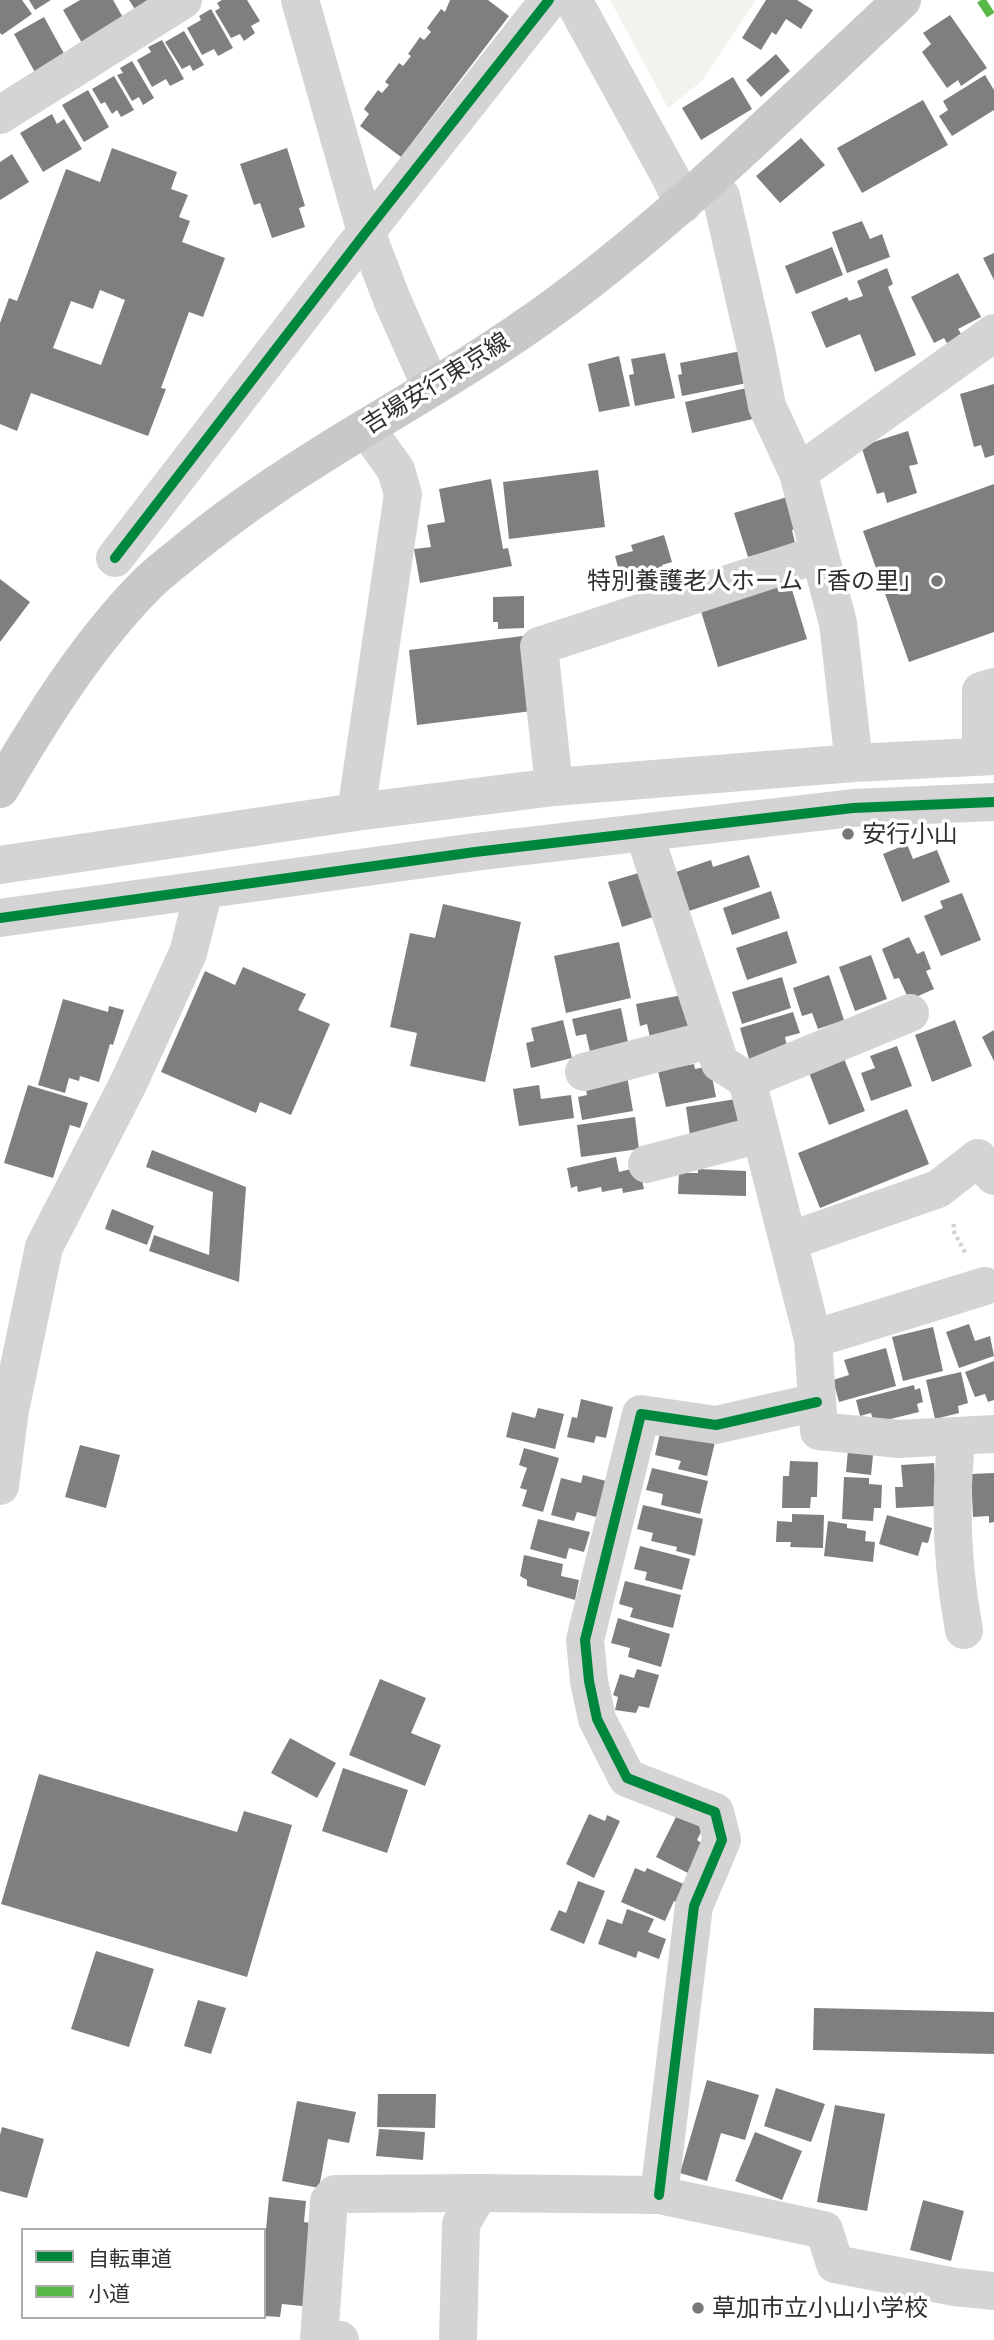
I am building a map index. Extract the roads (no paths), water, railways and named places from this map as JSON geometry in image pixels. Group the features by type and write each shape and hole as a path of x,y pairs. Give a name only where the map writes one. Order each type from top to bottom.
{"main road":[{"name":"吉場安行東京線","path":"0,789 31,737 93,646 150,582 224,520 312,460 431,387 559,303 630,249 696,193 902,0"}],"street":[{"path":"0,115 183,0"},
{"path":"300,0 366,232 393,302 431,387"},
{"path":"115,558 549,0"},
{"path":"573,0 672,180 696,193 721,196 767,406 798,473 838,623 854,763"},
{"path":"798,473 994,333"},
{"path":"356,812 403,494 396,470 366,428"},
{"path":"554,786 539,646 820,554"},
{"path":"0,865 356,812 554,786 854,763 988,757 981,691 994,687"},
{"path":"0,918 475,852 853,808 994,802"},
{"path":"644,833 720,1063 747,1080 813,1339 819,1431 899,1439 994,1434"},
{"path":"0,1486 10,1410 44,1247 128,1083 188,953 204,890"},
{"path":"747,1080 910,1013"},
{"path":"584,1072 712,1039"},
{"path":"647,1164 761,1134"},
{"path":"789,1241 938,1189 978,1158 994,1175"},
{"path":"813,1339 985,1286"},
{"path":"659,2195 694,1906 722,1840 715,1812 626,1778 597,1719 589,1681 585,1640 641,1413 716,1425 817,1402"},
{"path":"957,1436 952,1478 954,1568 964,1630"},
{"path":"458,2340 461,2224 479,2193"},
{"path":"340,2340 319,2339 329,2201 335,2194 659,2195 824,2230 835,2264 955,2287 994,2291"}],"place":[{"name":"特別養護老人ホーム「香の里」","path":"937,581"},
{"name":"安行小山","path":"848,834"},
{"name":"草加市立小山小学校","path":"698,2308"}]}
